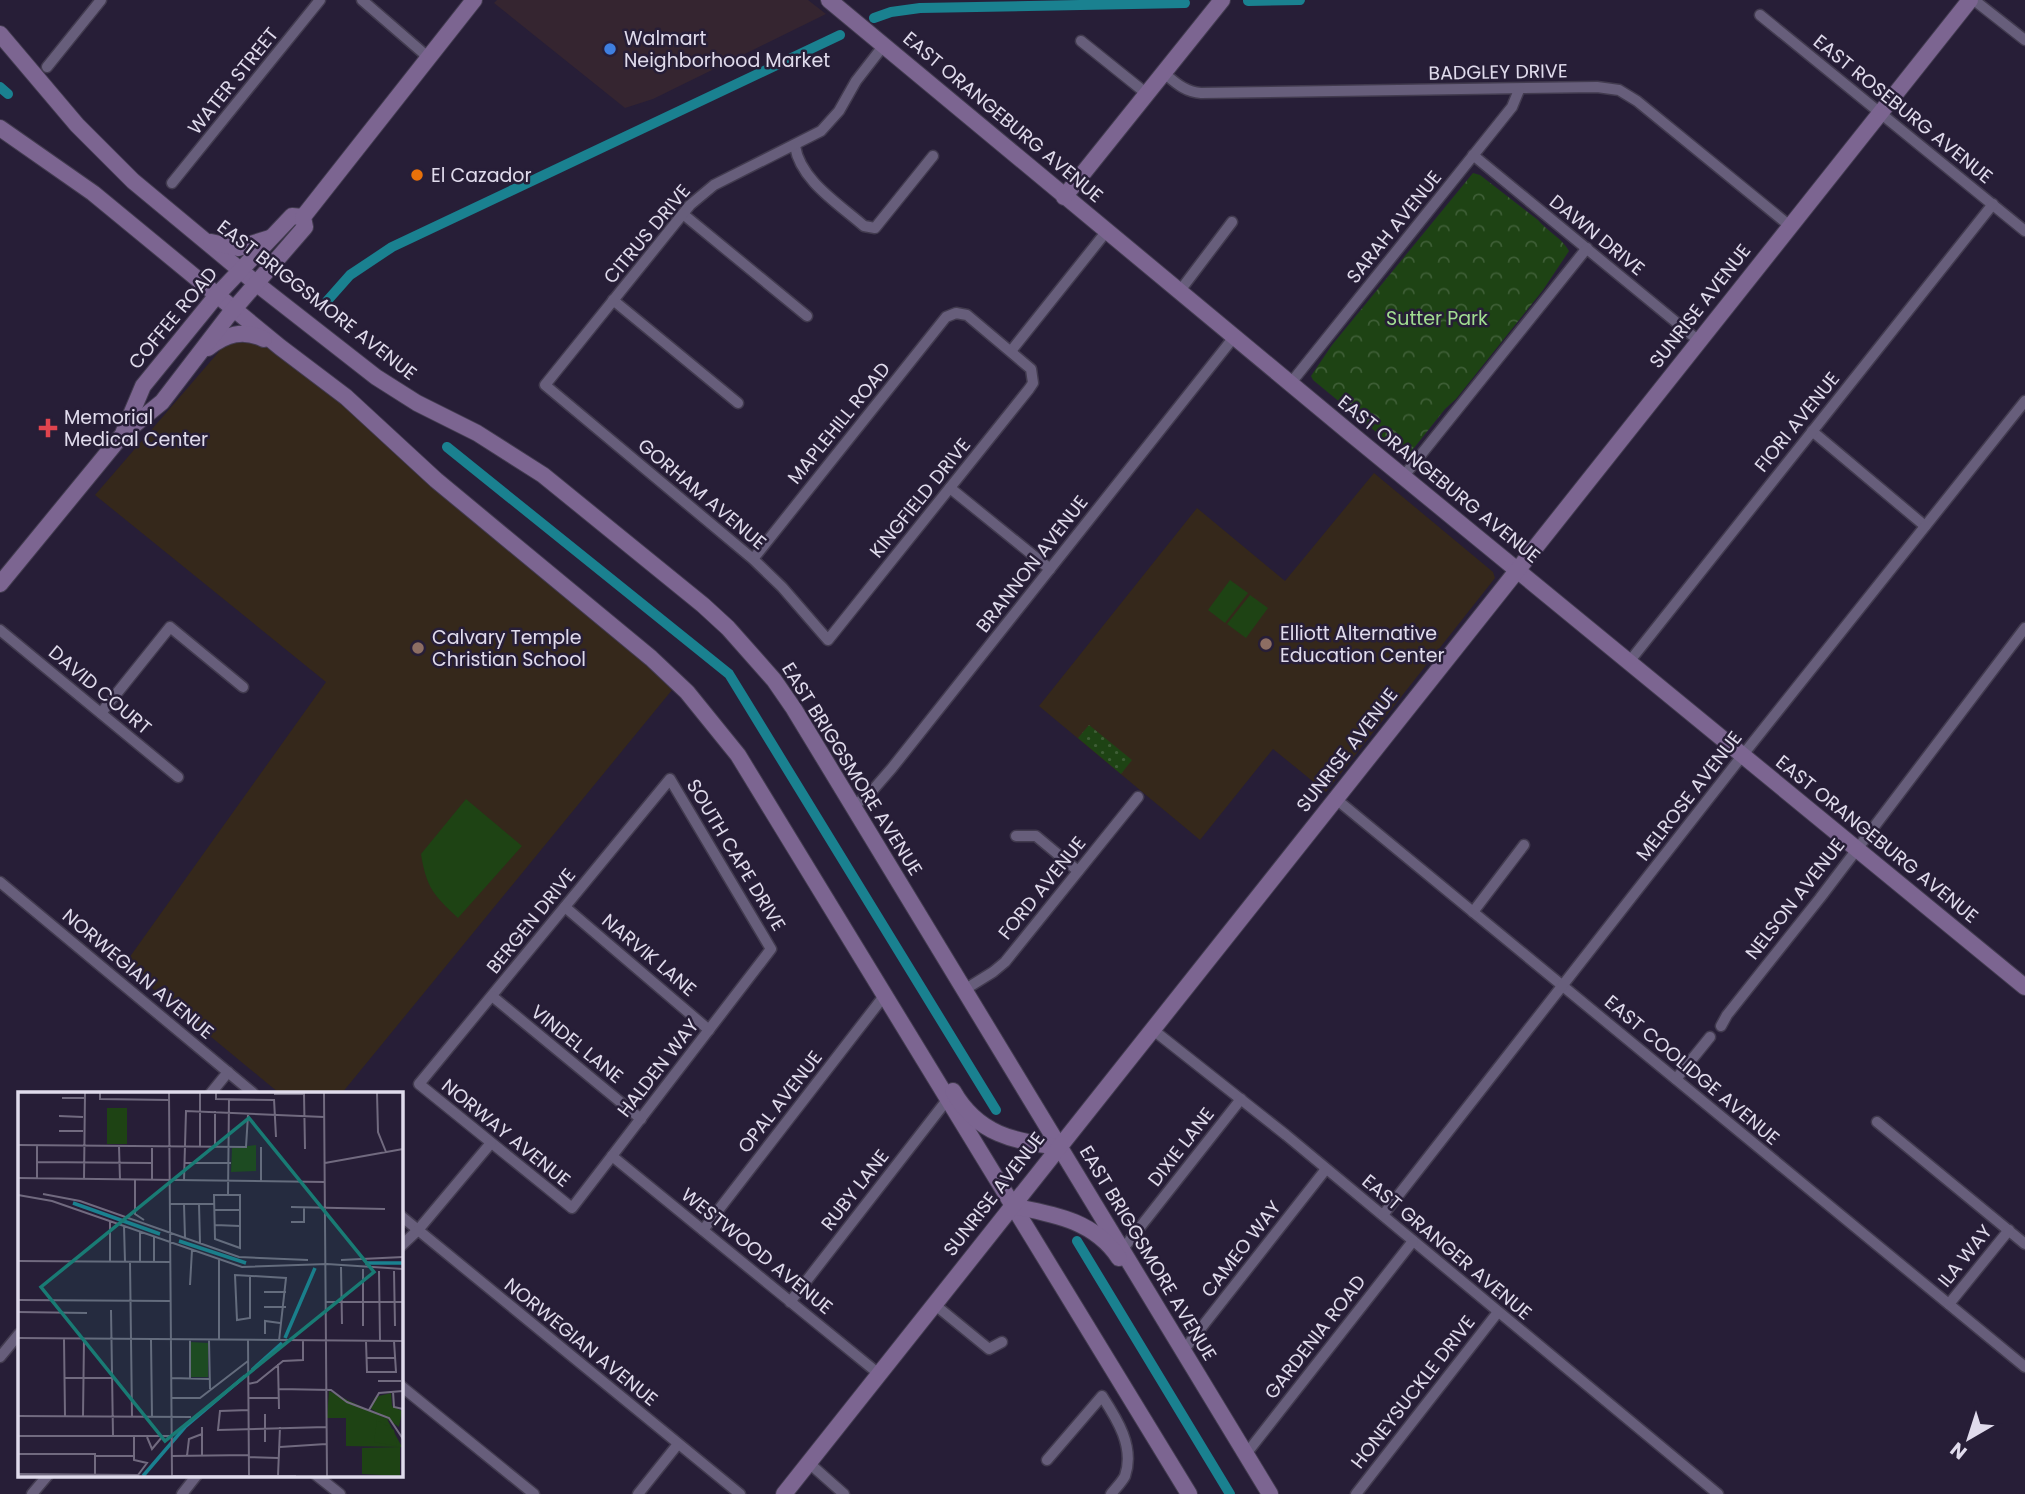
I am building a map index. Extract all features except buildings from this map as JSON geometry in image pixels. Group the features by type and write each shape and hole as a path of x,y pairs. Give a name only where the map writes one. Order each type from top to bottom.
{"main road":[{"name":"COFFEE ROAD","path":"303,217 474,0"},
{"name":"EAST ORANGEBURG AVENUE","path":"829,0 1290,384 2024,985"},
{"path":"1064,197 1222,0"},
{"name":"SUNRISE AVENUE","path":"784,1494 1972,0"},
{"name":"EAST BRIGGSMORE AVENUE","path":"0,34 103,153 133,181 257,284 384,383 477,433 543,475 703,605 728,628 774,680 1270,1494"},
{"path":"0,128 93,193 234,310 346,397 436,480 652,658 687,692 738,755 1189,1494"},
{"name":"COFFEE ROAD","path":"123,434 143,386 217,295 292,216 303,217"},
{"name":"COFFEE ROAD","path":"0,584 123,434 162,402 234,310 305,226 303,217"},
{"path":"205,240 238,248 273,237"},
{"path":"198,355 234,333 256,335 280,347"},
{"path":"914,1044 936,1061 957,1099 975,1118 1015,1141 1059,1147"},
{"path":"1012,1206 1051,1212 1073,1220 1114,1251 1134,1283 1151,1298"}],"street":[{"path":"47,67 101,0"},
{"name":"WATER STREET","path":"172,183 320,0"},
{"path":"362,0 429,58"},
{"path":"1972,0 2025,40"},
{"name":"EAST ROSEBURG AVENUE","path":"1759,15 2025,231"},
{"path":"1081,41 1147,94"},
{"name":"CITRUS DRIVE","path":"545,385 700,196 714,185 813,136 831,121 856,81 884,45"},
{"name":"BADGLEY DRIVE","path":"1164,73 1182,88 1201,93 1597,87 1619,90 1628,94 1790,226"},
{"name":"SARAH AVENUE","path":"1290,384 1512,107 1519,90"},
{"path":"795,146 797,158 805,172 864,226 875,228 933,156"},
{"name":"DAWN DRIVE","path":"1473,155 1699,341"},
{"name":"FIORI AVENUE","path":"1629,662 1993,204"},
{"path":"683,214 807,316"},
{"path":"1179,292 1232,222"},
{"path":"1011,351 1106,232"},
{"path":"1403,477 1587,248"},
{"path":"613,300 738,403"},
{"name":"MAPLEHILL ROAD","path":"753,559 946,317 956,313 967,315 1011,351"},
{"name":"BRANNON AVENUE","path":"853,807 872,791 892,768 1234,337"},
{"name":"KINGFIELD DRIVE","path":"828,640 1029,389 1033,375 1028,365 1011,351"},
{"name":"GORHAM AVENUE","path":"545,385 753,559 789,594 828,640"},
{"name":"MELROSE AVENUE","path":"1383,1215 1742,756 2025,401"},
{"path":"1812,431 1925,526"},
{"path":"950,488 1050,569"},
{"path":"101,713 170,627 243,688"},
{"name":"NELSON AVENUE","path":"1721,1026 2025,628"},
{"name":"DAVID COURT","path":"0,630 178,777"},
{"name":"BERGEN DRIVE","path":"419,1084 670,779"},
{"name":"SOUTH CAPE DRIVE","path":"670,779 771,949"},
{"name":"FORD AVENUE","path":"964,990 1005,962 1138,797"},
{"name":"EAST COOLIDGE AVENUE","path":"1336,799 2025,1367"},
{"path":"1016,836 1036,836 1078,871"},
{"path":"1473,912 1524,845"},
{"name":"NORWEGIAN AVENUE","path":"0,883 252,1092"},
{"name":"NARVIK LANE","path":"565,907 709,1030"},
{"name":"HALDEN WAY","path":"572,1208 771,949"},
{"name":"VINDEL LANE","path":"492,996 641,1119"},
{"name":"OPAL AVENUE","path":"703,1230 884,996"},
{"name":"EAST GRANGER AVENUE","path":"1152,1029 1383,1215 1718,1494"},
{"path":"1676,1079 1710,1037"},
{"path":"212,1092 228,1072"},
{"name":"NORWAY AVENUE","path":"419,1084 572,1208"},
{"name":"DIXIE LANE","path":"1122,1250 1241,1099"},
{"name":"RUBY LANE","path":"790,1301 947,1100"},
{"path":"1877,1122 2025,1244"},
{"path":"402,1245 418,1230 491,1143"},
{"name":"WESTWOOD AVENUE","path":"612,1156 879,1374"},
{"name":"CAMEO WAY","path":"1183,1351 1326,1169"},
{"name":"NORWEGIAN AVENUE","path":"402,1217 740,1494"},
{"name":"ILA WAY","path":"1949,1304 2008,1230"},
{"name":"GARDENIA ROAD","path":"1246,1454 1413,1241"},
{"path":"934,1304 989,1349 1002,1342"},
{"name":"HONEYSUCKLE DRIVE","path":"1356,1494 1499,1312"},
{"path":"0,1357 18,1335"},
{"path":"402,1386 534,1494"},
{"path":"1047,1460 1102,1396 1122,1429 1127,1451 1124,1477 1111,1494"},
{"path":"638,1494 678,1444"},
{"path":"809,1463 845,1494"},
{"path":"32,1494 47,1476"},
{"path":"182,1494 196,1476"},
{"path":"317,1476 335,1493"}],"shaded area":[{"path":"497,0 808,0 826,14 653,99 625,108 494,3"},
{"path":"257,336 390,441 563,596 637,655 672,690 343,1092 278,1092 124,965 326,682 95,495 229,340"},
{"name":"Elliott Alternative Education Center","path":"1374,473 1493,572 1495,578 1326,792 1273,749 1200,840 1039,706 1197,508 1285,581"}],"green space":[{"name":"Sutter Park","path":"1473,173 1480,175 1538,220 1569,251 1543,290 1456,399 1410,453 1404,455 1311,376 1332,345"},
{"path":"1230,580 1248,593 1225,623 1208,610"},
{"path":"1250,595 1268,608 1246,638 1227,624"},
{"path":"1089,725 1132,760 1121,774 1078,738"},
{"path":"466,799 522,846 458,918 432,890 421,854"}],"waterway":[{"path":"1248,1 1300,0"},
{"path":"874,18 891,12 920,8 1185,3"},
{"path":"327,301 350,275 392,247 840,35"},
{"path":"0,87 8,94"},
{"path":"447,447 729,674 996,1110"},
{"path":"1077,1241 1230,1494"}],"place":[{"name":"Walmart Neighborhood Market","path":"610,49"},
{"name":"El Cazador","path":"417,175"},
{"name":"Memorial Medical Center","path":"48,428"},
{"name":"Elliott Alternative Education Center","path":"1266,644"},
{"name":"Calvary Temple Christian School","path":"418,648"}]}
